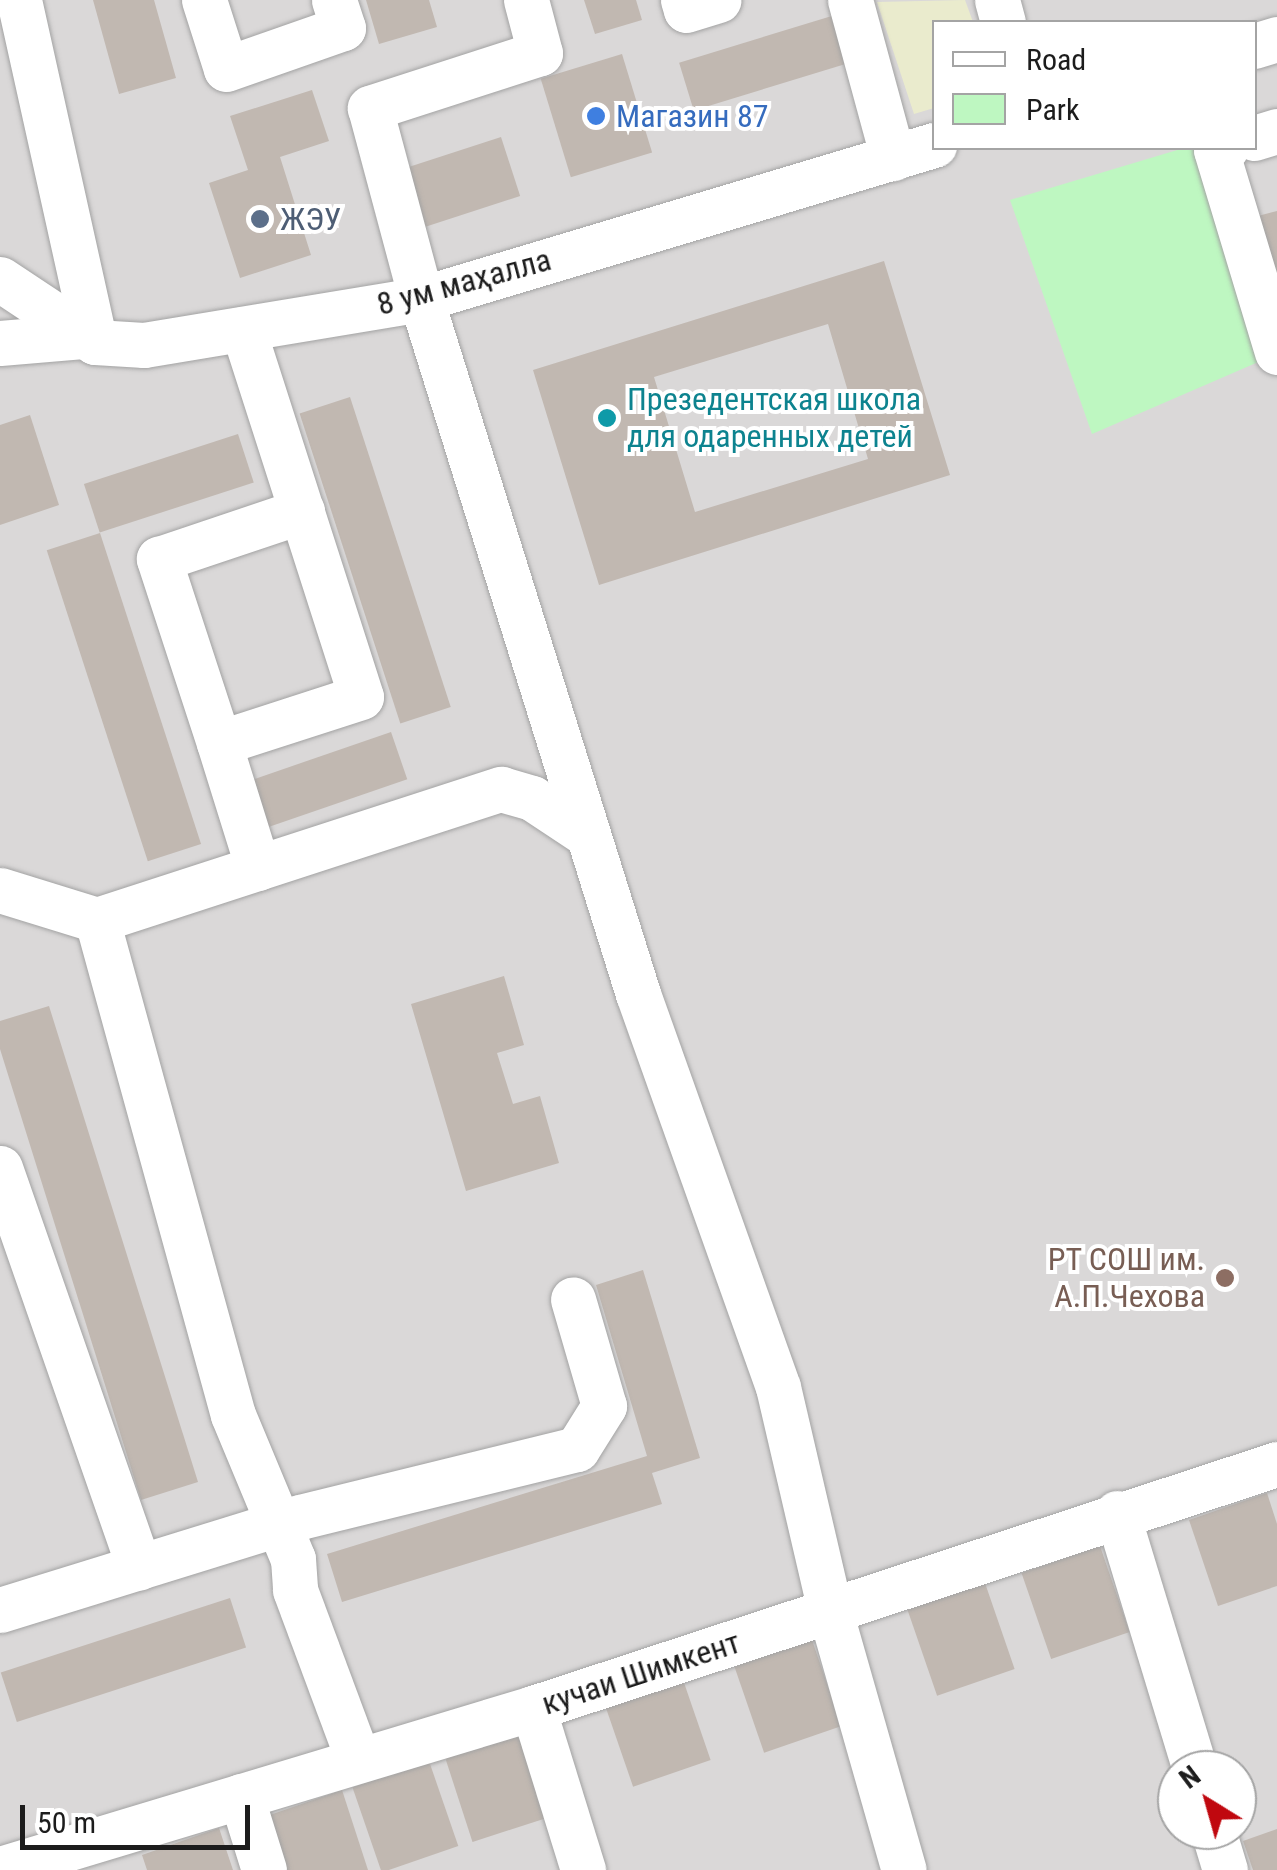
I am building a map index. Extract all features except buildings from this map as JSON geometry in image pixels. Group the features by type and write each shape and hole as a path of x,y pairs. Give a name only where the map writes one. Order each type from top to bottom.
{"street":[{"path":"18,0 89,339"},
{"path":"204,0 226,69 343,28 334,0"},
{"path":"526,0 540,53 370,108 420,299 588,835 778,1386 830,1611 904,1870"},
{"path":"683,0 686,10 719,0"},
{"path":"850,0 914,152"},
{"path":"1216,150 1277,352"},
{"name":"8 ум маҳалла","path":"0,343 89,339 144,345 420,299 914,152"},
{"path":"0,279 89,339"},
{"path":"219,744 361,697 243,329"},
{"path":"258,868 159,559 302,511"},
{"path":"0,890 97,920 501,789 532,798 588,835"},
{"path":"97,920 233,1415 293,1559 295,1590 358,1759"},
{"path":"0,1168 139,1568"},
{"path":"0,1610 279,1526 577,1448 604,1406 573,1299"},
{"name":"кучаи Шимкент","path":"0,1869 533,1708 1116,1513 1277,1464"},
{"path":"1116,1513 1188,1750"},
{"path":"533,1708 583,1870"},
{"path":"242,1796 264,1870"}],"shaded area":[{"path":"0,0 1277,0 1277,1870 0,1870"}],"green space":[{"path":"965,0 972,20 932,20 932,109 914,114 877,2"},
{"path":"1177,150 1196,150 1263,360 1092,434 1010,200"}],"place":[{"name":"Магазин 87","path":"596,116"},
{"name":"ЖЭУ","path":"260,219"},
{"name":"Презедентская школа для одаренных детей","path":"607,418"},
{"name":"РТ СОШ им. А.П.Чехова","path":"1225,1278"}]}
